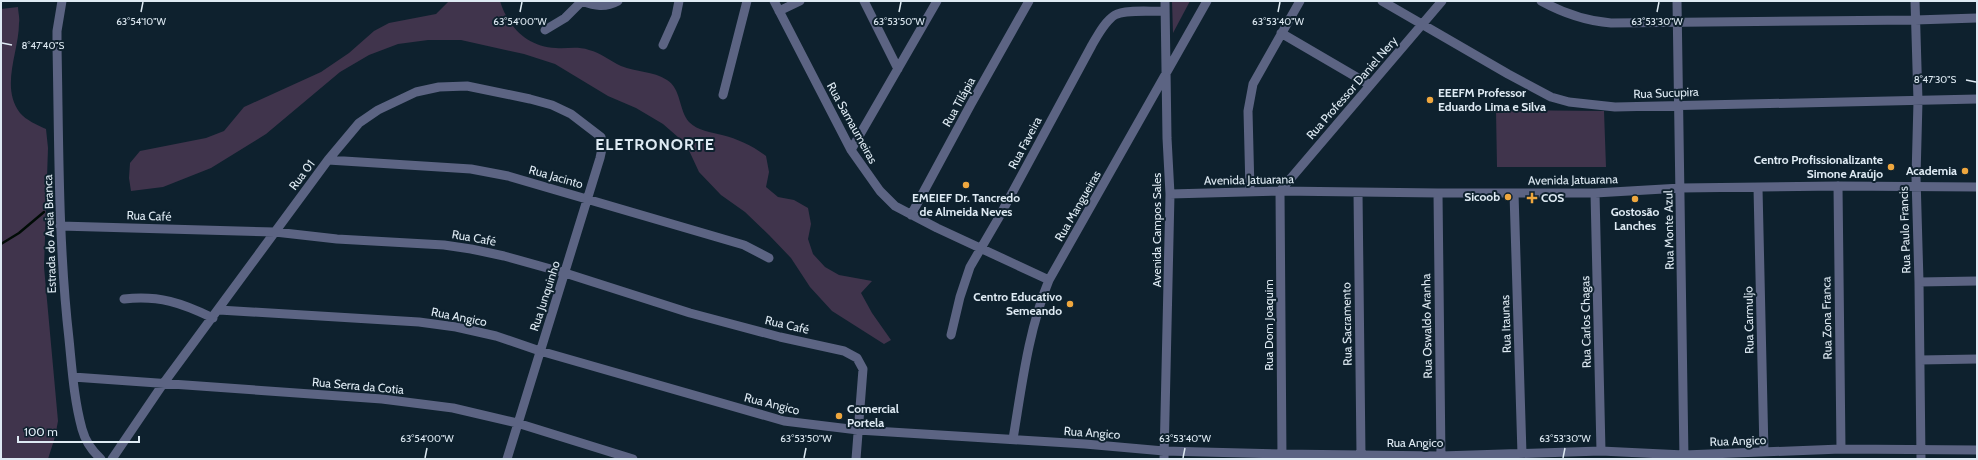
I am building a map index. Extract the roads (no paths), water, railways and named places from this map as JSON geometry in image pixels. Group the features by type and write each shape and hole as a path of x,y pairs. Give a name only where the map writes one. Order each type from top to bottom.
{"street":[{"name":"Estrada do Areia Branca","path":"62,1 57,30 57,46 60,226 66,312 73,377 82,429 91,448 99,459"},
{"path":"546,30 565,18 582,1 604,6 618,1"},
{"path":"663,45 676,16 679,1"},
{"path":"723,95 747,1"},
{"name":"Rua Samaumeiras","path":"774,1 851,150 880,192 895,206 911,215 980,249 1049,280"},
{"path":"779,11 800,1"},
{"path":"864,1 898,69"},
{"path":"851,150 937,1"},
{"name":"Rua Tilápia","path":"911,215 970,104 1029,1"},
{"name":"Avenida Campos Sales","path":"1164,455 1170,194 1167,138 1166,1"},
{"name":"Rua Mangueiras","path":"1013,439 1035,316 1049,280 1207,1"},
{"path":"1250,191 1249,100 1253,84 1261,67 1300,1"},
{"name":"Rua Sucupira","path":"1382,1 1508,74 1557,99 1581,104 1615,107 1977,99"},
{"name":"Rua Professor Daniel Nery","path":"1280,191 1442,1"},
{"path":"1541,1 1561,12 1598,22 1636,23 1678,21 1915,20 1977,18"},
{"name":"Rua Monte Azul","path":"1677,1 1684,457"},
{"name":"Rua Paulo Francis","path":"1915,1 1918,101 1916,188 1919,282 1921,455"},
{"name":"Rua Faveira","path":"951,335 965,282 980,249 998,219 1104,25 1115,15 1122,13 1165,11"},
{"path":"1281,33 1370,85"},
{"name":"Rua 01","path":"112,459 163,384 220,310 328,160 359,123 378,110 416,92 439,87 467,86 490,89 552,105 571,114 602,139"},
{"name":"Rua Junquinho","path":"507,459 601,153 602,139"},
{"name":"Rua Jacinto","path":"328,160 471,169 508,176 744,244 769,258"},
{"name":"Avenida Jatuarana","path":"1170,194 1250,191 1438,194 1595,193 1681,188 1838,186 1916,188 1977,187"},
{"name":"Rua Zona Franca","path":"1838,186 1841,449"},
{"name":"Rua Carmuljo","path":"1758,188 1764,452"},
{"name":"Rua Dom Joaquim","path":"1280,191 1282,457"},
{"name":"Rua Sacramento","path":"1358,192 1361,455"},
{"name":"Rua Itaunas","path":"1514,193 1522,454"},
{"name":"Rua Carlos Chagas","path":"1595,193 1601,451"},
{"name":"Rua Oswaldo Aranha","path":"1438,194 1441,457"},
{"name":"Rua Café","path":"60,226 275,232 337,239 444,245 504,256 690,313 780,337 844,350 857,358 863,369 858,430"},
{"path":"1919,282 1977,281"},
{"path":"124,299 138,298 167,300 188,306 213,318"},
{"name":"Rua Angico","path":"220,310 420,322 456,327 496,336 540,351 784,421 858,430 1013,439 1164,455 1282,457 1361,455 1441,457 1601,451 1684,457 1841,449 1921,455 1977,450"},
{"path":"1920,360 1977,360"},
{"name":"Rua Serra da Cotia","path":"73,377 382,399 453,408 517,423 633,459"},
{"path":"856,459 858,430"}],"waterway":[{"path":"1,244 19,233 44,212"}],"place":[{"name":"EEEFM Professor Eduardo Lima e Silva","path":"1430,100"},
{"name":"Centro Profissionalizante Simone Araújo","path":"1891,167"},
{"name":"Academia","path":"1965,171"},
{"name":"EMEIEF Dr. Tancredo de Almeida Neves","path":"966,185"},
{"name":"Sicoob","path":"1508,197"},
{"name":"COS","path":"1532,198"},
{"name":"Gostosão Lanches","path":"1635,199"},
{"name":"Centro Educativo Semeando","path":"1070,304"},
{"name":"Comercial Portela","path":"839,416"}],"district":[{"name":"ELETRONORTE","path":"655,144"}]}
